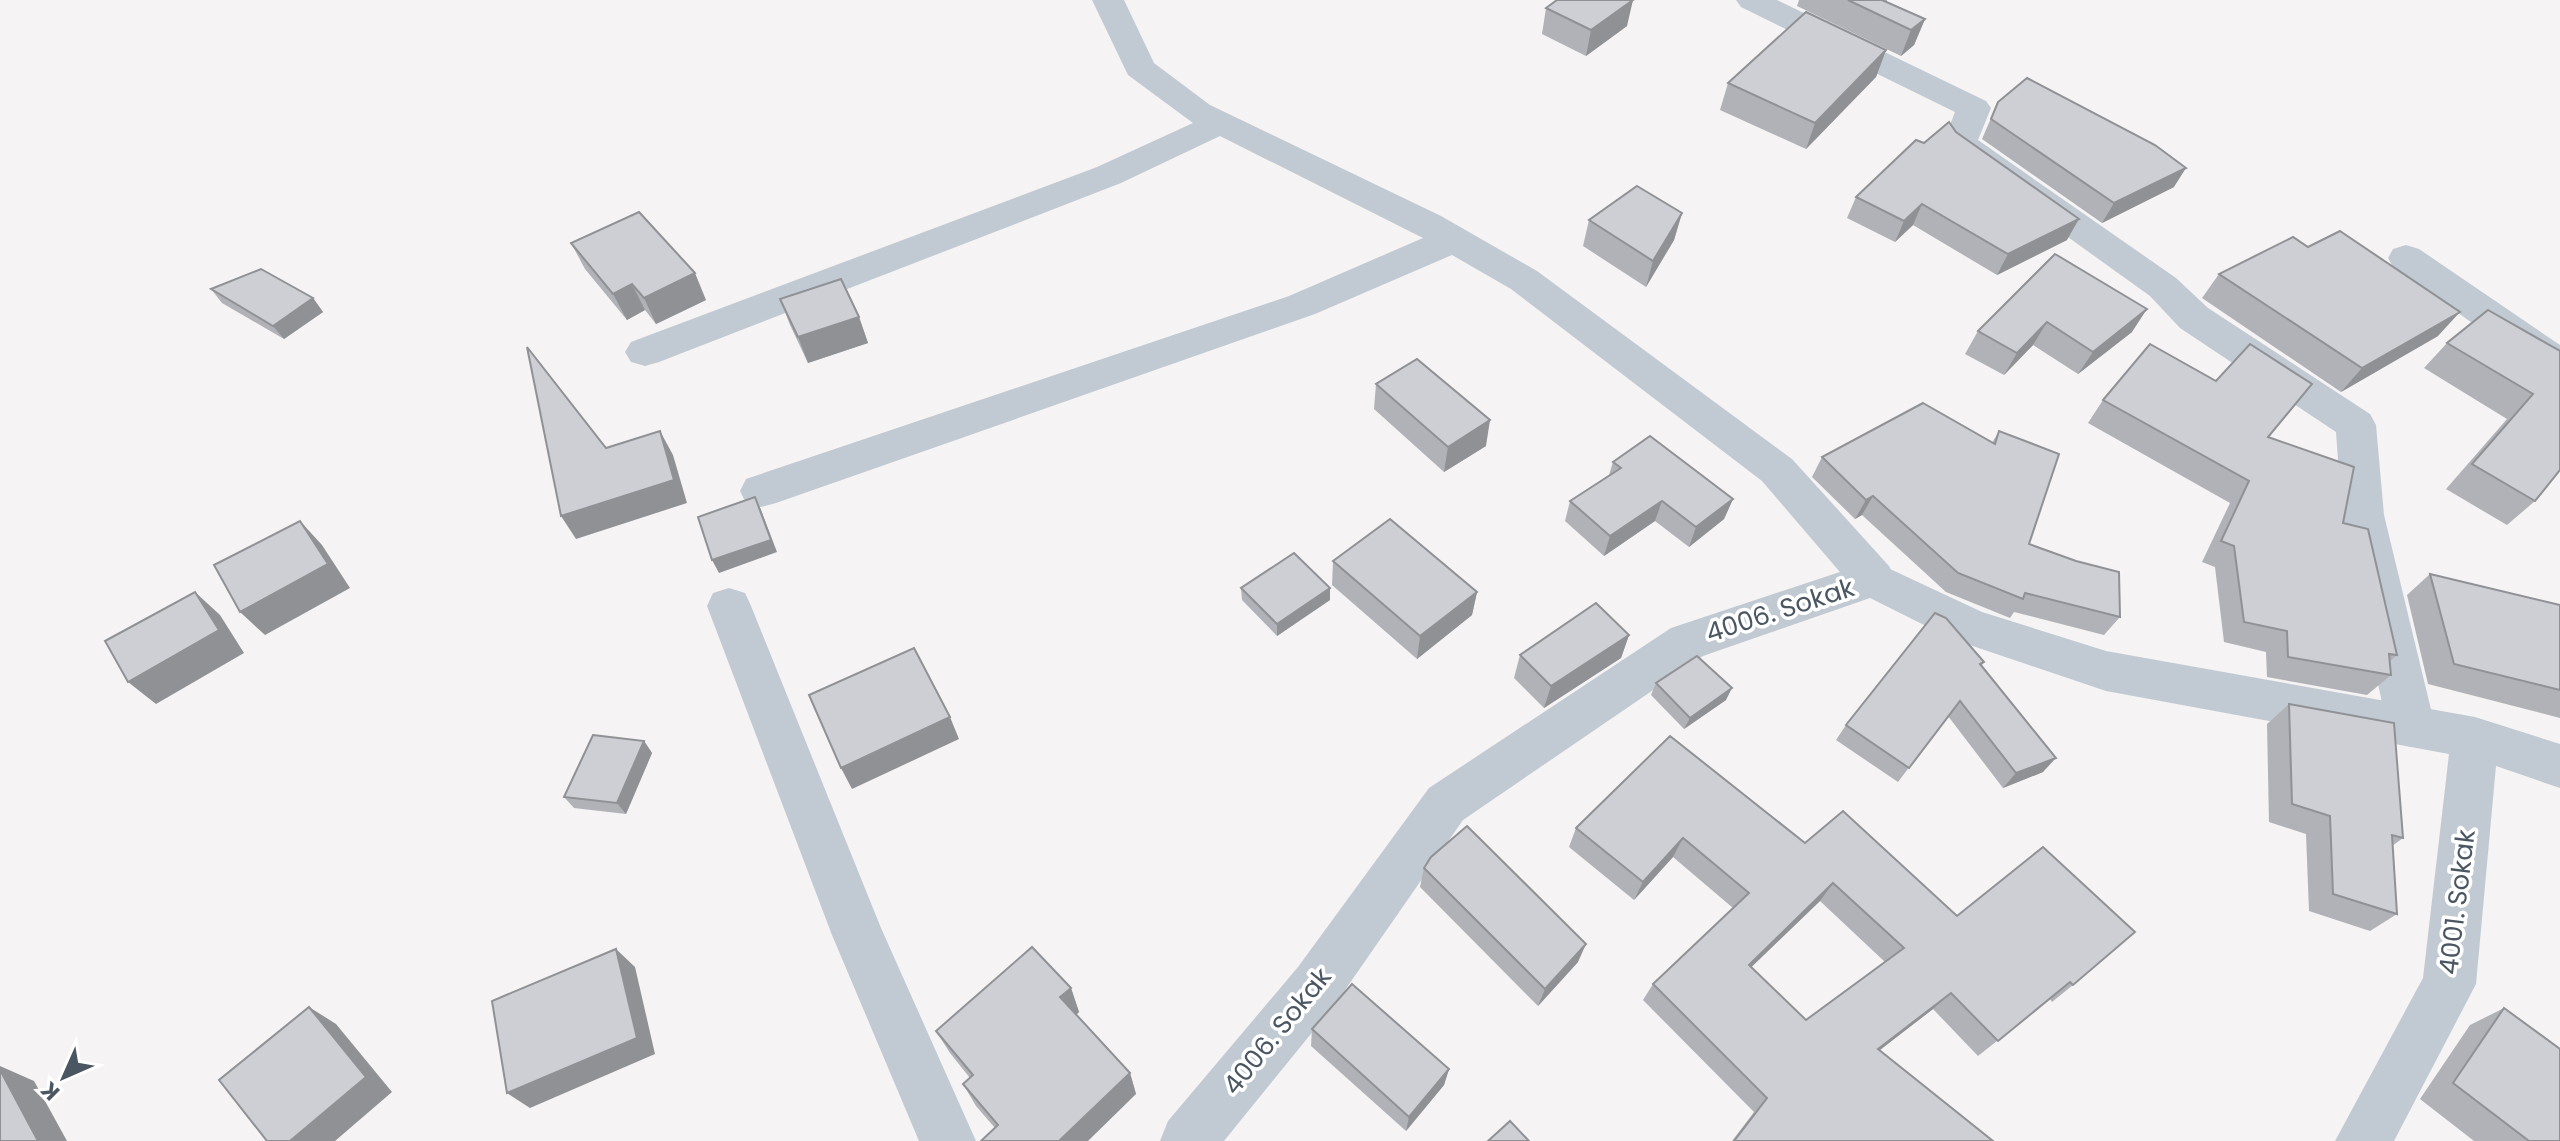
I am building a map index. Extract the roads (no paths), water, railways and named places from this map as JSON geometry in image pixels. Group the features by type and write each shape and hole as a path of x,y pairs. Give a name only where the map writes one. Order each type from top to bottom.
{"street":[{"path":"1108,0 1140,68 1198,112 1453,240 1524,280 1777,470 1873,579"},
{"path":"1752,0 1974,108 1960,143 2163,287 2194,318 2356,425 2363,515 2411,726"},
{"path":"645,352 1109,175 1221,123"},
{"path":"761,491 1302,305 1453,240"},
{"path":"2406,258 2560,365"},
{"name":"4006. Sokak","path":"1188,1141 1317,985 1446,804 1687,642 1873,579 1968,626 2106,671 2475,738 2560,766"},
{"path":"729,606 858,935 948,1141"},
{"name":"4001. Sokak","path":"2363,1141 2449,984 2475,738"}]}
